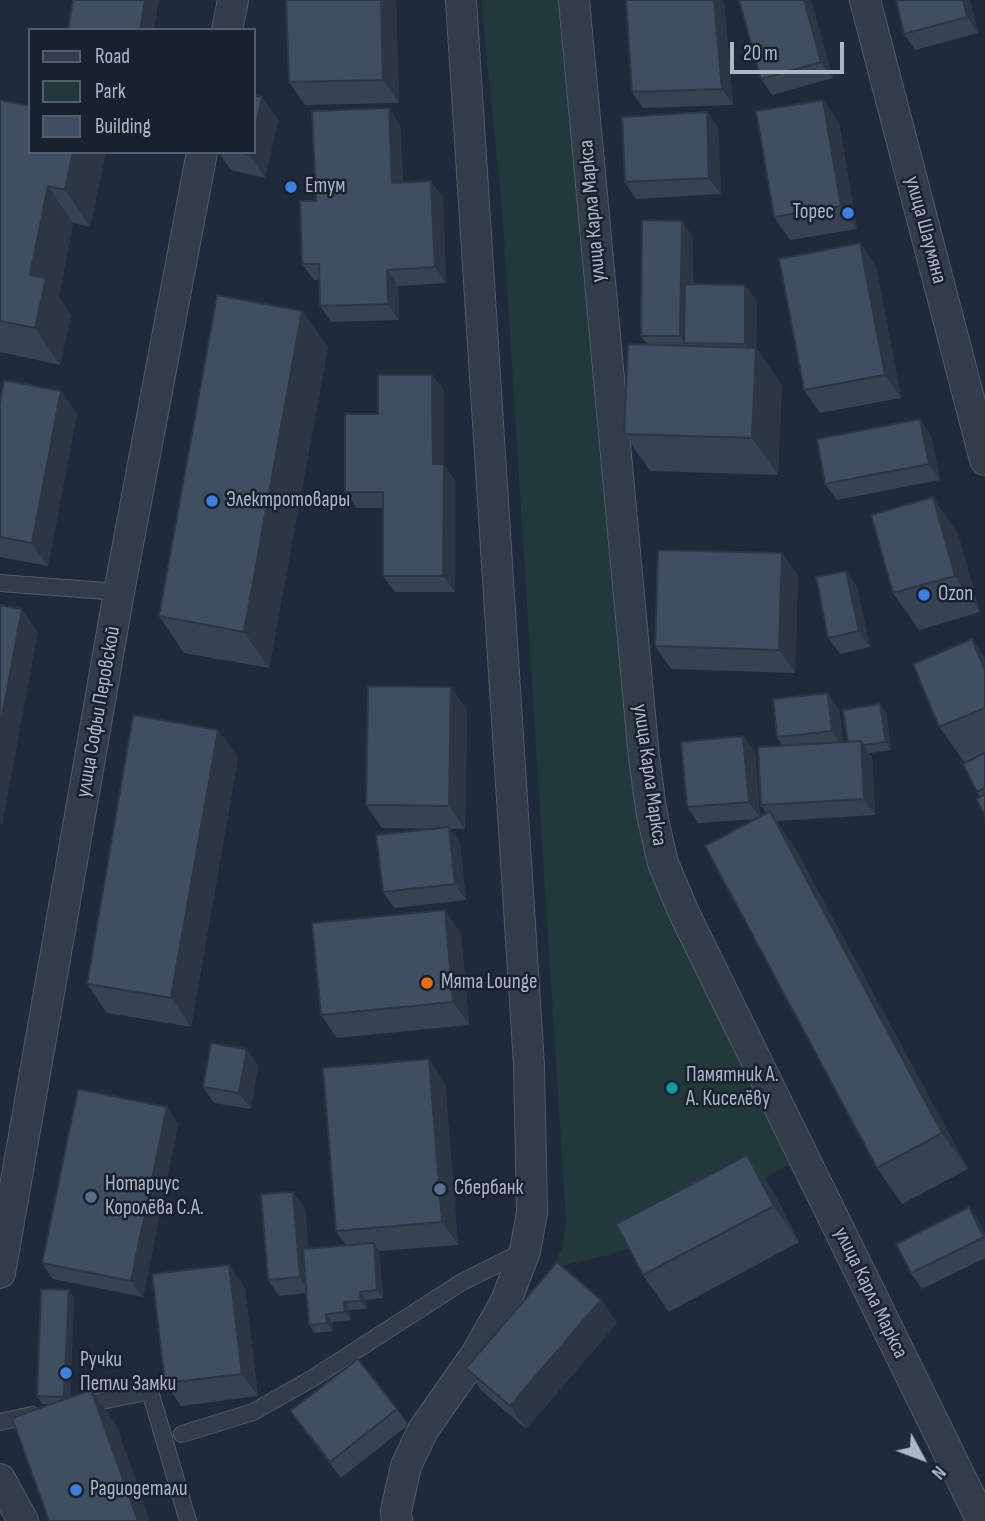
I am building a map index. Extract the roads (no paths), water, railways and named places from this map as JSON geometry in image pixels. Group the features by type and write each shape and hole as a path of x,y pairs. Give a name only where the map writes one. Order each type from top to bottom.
{"street":[{"path":"226,28 233,0"},
{"path":"397,1521 396,1511 407,1466 424,1430 477,1353 500,1311 525,1251 532,1213 529,1065 461,0"},
{"name":"улица Карла Маркса","path":"574,0 644,758 652,815 663,863 684,913 982,1521"},
{"name":"улица Шаумяна","path":"865,0 985,460"},
{"name":"улица Софьи Перовской","path":"0,1273 119,592 202,154"},
{"path":"0,1479 23,1521"}],"lane":[{"path":"0,583 119,592"},
{"path":"182,1434 253,1412 313,1378 462,1282 525,1251"},
{"path":"0,1422 150,1391 188,1521"}],"place":[{"name":"Етум","path":"291,187"},
{"name":"Торес","path":"848,213"},
{"name":"Электротовары","path":"212,501"},
{"name":"Ozon","path":"924,595"},
{"name":"Мята Lounge","path":"427,983"},
{"name":"Памятник А. А. Киселёву","path":"672,1088"},
{"name":"Сбербанк","path":"440,1189"},
{"name":"Нотариус Королёва С.А.","path":"91,1197"},
{"name":"Ручки Петли Замки","path":"66,1373"},
{"name":"Радиодетали","path":"76,1490"}]}
